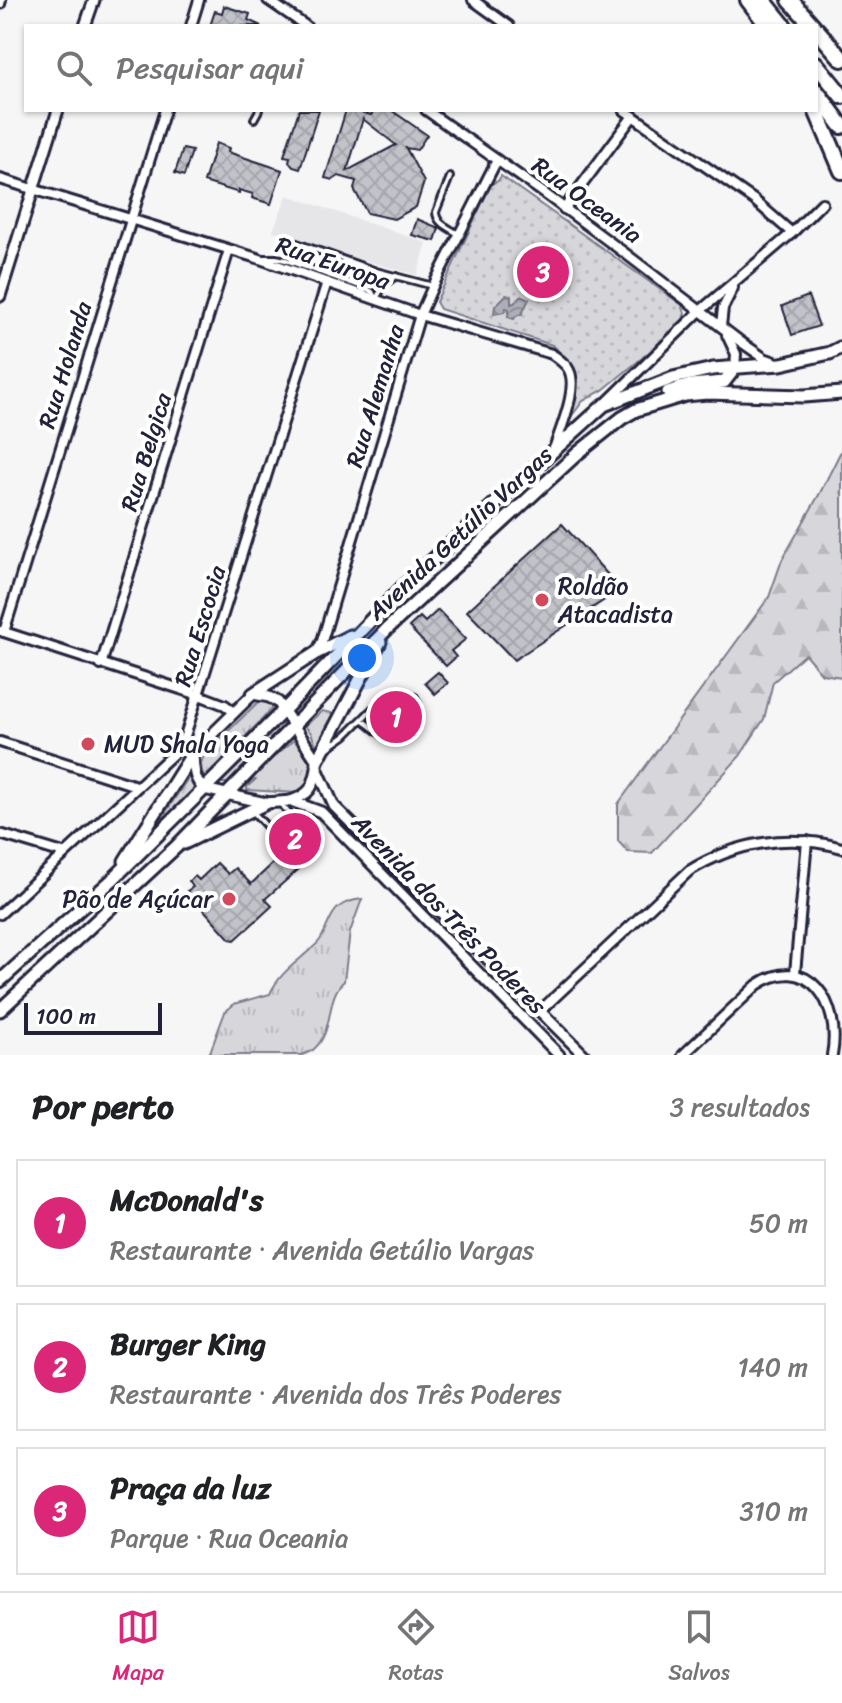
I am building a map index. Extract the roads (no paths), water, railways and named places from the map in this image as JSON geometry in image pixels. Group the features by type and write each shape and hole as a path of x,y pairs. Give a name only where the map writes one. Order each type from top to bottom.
{"highway":[{"path":"748,0 765,23"},
{"path":"763,0 782,24"},
{"path":"790,0 811,24"},
{"path":"818,31 842,59"},
{"path":"818,66 842,96"},
{"path":"818,94 842,126"},
{"path":"817,112 842,171"}],"main road":[{"name":"Avenida Getúlio Vargas","path":"0,981 112,880 403,587 604,405 673,378 713,369 781,364 830,353 842,347"},
{"path":"636,410 651,397 691,385 724,382 735,368"},
{"name":"Avenida Getúlio Vargas","path":"0,1010 176,847 387,629 578,453 622,418 636,410 685,395 804,396 842,393"},
{"path":"253,694 316,653 364,627"},
{"path":"319,760 387,629"},
{"path":"112,880 193,753"},
{"path":"176,847 272,803"}],"street":[{"path":"86,24 94,0"},
{"path":"192,24 199,0"},
{"path":"268,0 303,24"},
{"path":"473,0 506,24"},
{"path":"0,296 57,112"},
{"name":"Rua Holanda","path":"2,631 164,112"},
{"name":"Rua Oceania","path":"429,112 626,254 741,342 764,358 781,364"},
{"path":"627,112 754,200 792,233"},
{"path":"564,209 633,116"},
{"name":"Rua Alemanha","path":"316,653 420,315 497,160"},
{"name":"Rua Europa","path":"0,179 257,258 420,315 552,354 568,368 573,378 573,388 554,449"},
{"name":"Avenida Getúlio Vargas","path":"604,405 700,311 738,281 822,203"},
{"name":"Rua Belgica","path":"101,665 229,250"},
{"path":"735,368 736,354 721,326 723,308 738,281"},
{"name":"Rua Escocia","path":"0,914 180,745 190,725 327,282"},
{"path":"2,631 199,695 234,712"},
{"path":"204,789 194,775 193,753 234,712 253,694 273,699 284,710"},
{"name":"Avenida dos Três Poderes","path":"284,710 319,760 334,806 584,1055"},
{"path":"0,742 136,786"},
{"path":"291,801 309,792 319,760"},
{"name":"Avenida dos Três Poderes","path":"204,789 272,803 291,801 321,812 559,1055"},
{"path":"0,834 63,853"},
{"path":"540,1011 689,871 718,855 750,845 782,840 842,848"},
{"path":"795,973 807,841"},
{"path":"683,1055 757,985 771,976 795,973 810,977 829,991 838,1005 842,1021 840,1037 832,1055"}],"lane":[{"path":"254,119 258,112"},
{"path":"450,177 436,217 460,235"},
{"path":"291,241 376,271 433,286"},
{"path":"257,258 286,260 366,288 375,299"},
{"path":"375,299 385,284 396,276"},
{"path":"319,760 372,709 384,711 405,694 415,697 418,704 417,711 387,737 361,720"},
{"path":"252,811 297,859 302,858 313,849 313,840 272,803"}],"water":[{"path":"506,295 511,296 511,304 522,296 529,299 522,314 514,319 508,317 509,309 506,308 504,312 494,314 495,306"}],"place":[{"name":"Praça da luz","path":"543,272"},
{"name":"Roldão Atacadista","path":"542,600"},
{"name":"McDonald's","path":"396,717"},
{"name":"MUD Shala Yoga","path":"88,744"},
{"name":"Burger King","path":"295,839"},
{"name":"Pão de Açúcar","path":"229,899"}]}
